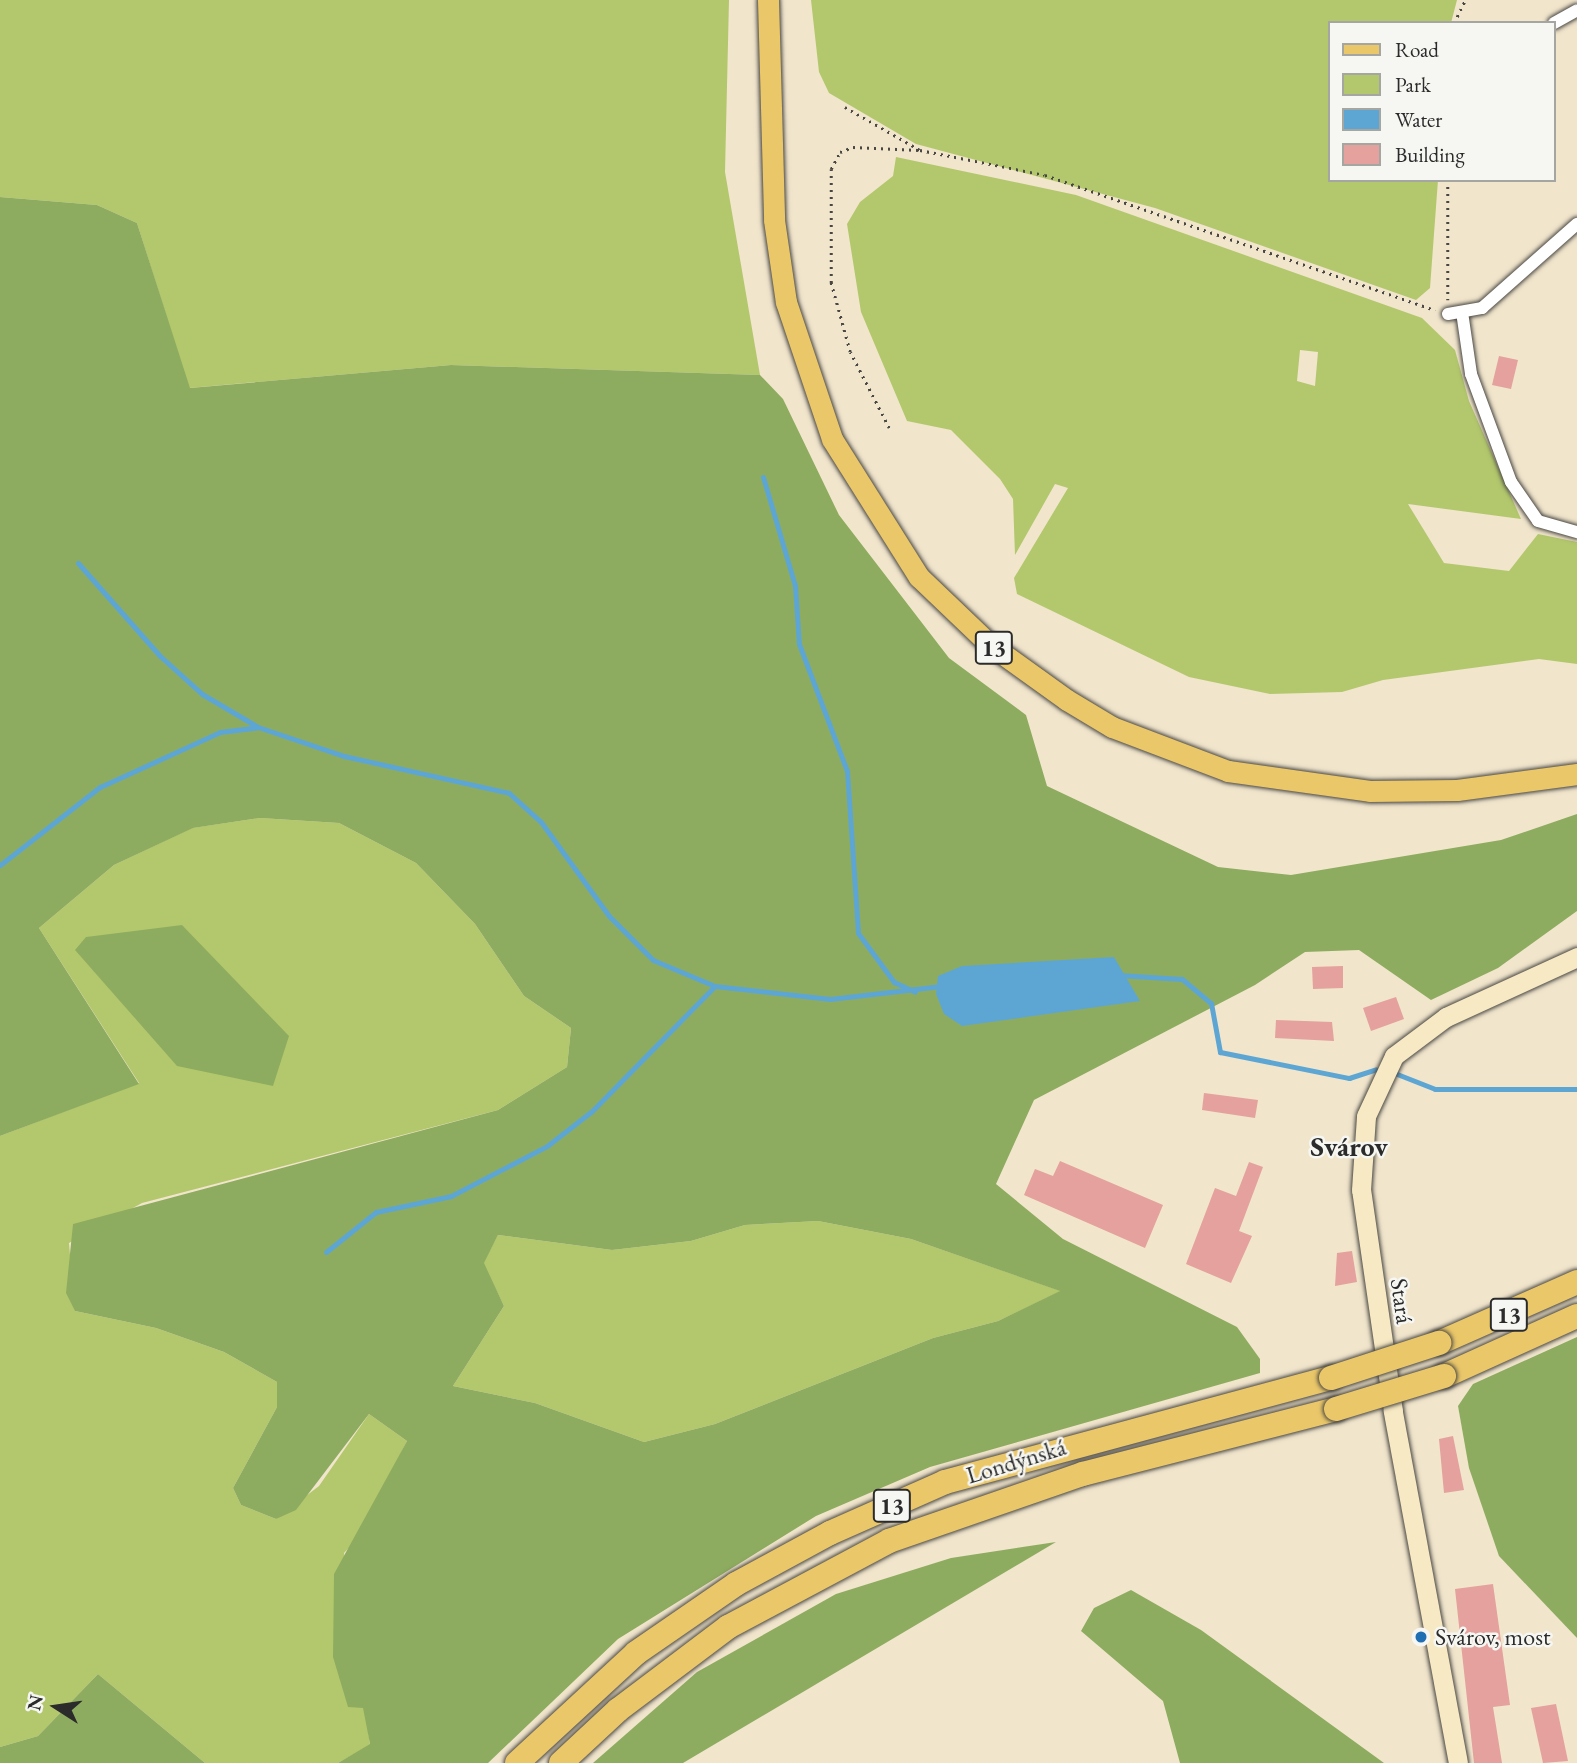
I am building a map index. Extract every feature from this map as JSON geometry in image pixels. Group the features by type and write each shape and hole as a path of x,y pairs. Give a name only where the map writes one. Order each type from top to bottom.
{"highway":[{"name":"Londýnská","path":"517,1763 636,1653 736,1584 830,1533 944,1482 1331,1378 1439,1343 1577,1282"},
{"name":"Londýnská","path":"561,1763 618,1710 728,1627 889,1541 1083,1474 1336,1409 1444,1376 1577,1317"}],"main road":[{"name":"13","path":"768,0 774,220 786,302 832,439 919,577 989,644 1067,700 1112,727 1228,771 1370,791 1457,790 1577,774"}],"street":[{"path":"1556,22 1577,10"},
{"path":"1448,314 1482,308 1577,225"},
{"path":"1462,312 1471,374 1511,482 1538,521 1577,533"},
{"name":"Stará","path":"1458,1763 1393,1411 1361,1190 1366,1116 1394,1056 1447,1017 1577,957"}],"path":[{"path":"1455,21 1465,0"},
{"path":"845,107 920,150"},
{"path":"889,428 850,352 831,283 831,169 841,152 853,147 920,150 1045,175 1448,314 1448,182"}],"green space":[{"path":"0,0 729,0 725,172 760,375 451,365 189,388 137,223 97,205 0,197"},
{"path":"811,0 1457,0 1452,21 1328,21 1328,182 1438,182 1430,288 1416,300 1155,208 916,144 829,93 819,72"},
{"path":"896,157 1076,195 1422,318 1455,350 1469,401 1521,519 1408,504 1444,563 1509,571 1538,534 1577,542 1577,664 1539,659 1383,680 1342,692 1270,694 1189,677 1017,594 1014,578 1068,488 1055,484 1015,555 1013,499 1000,479 951,430 907,421 861,312 847,224 860,202 893,176","holes":["1300,350 1318,352 1315,386 1297,381"]},
{"path":"0,197 97,205 137,223 190,388 451,365 760,375 783,399 839,515 949,658 1026,715 1047,786 1218,867 1291,875 1501,840 1577,814 1577,911 1498,968 1431,1000 1359,950 1305,952 1255,985 1034,1100 996,1184 1063,1239 1237,1327 1260,1359 1260,1373 930,1467 816,1516 618,1639 488,1763 338,1763 370,1744 363,1708 348,1707 333,1657 334,1574 407,1441 369,1414 296,1510 276,1519 241,1505 233,1488 277,1407 277,1382 224,1352 156,1328 75,1311 66,1293 73,1224 498,1110 567,1067 571,1028 524,996 475,924 416,863 339,823 260,818 193,828 114,865 39,928 139,1084 0,1136","holes":["818,1221 911,1239 1060,1291 998,1321 933,1338 715,1424 644,1442 535,1403 453,1386 504,1306 484,1263 498,1235 612,1250 691,1241 745,1225"]},
{"path":"260,818 339,823 416,863 475,924 524,996 571,1028 567,1067 498,1110 142,1203 69,1243 75,1311 156,1328 224,1352 277,1382 277,1407 233,1488 241,1505 276,1519 319,1486 369,1414 407,1441 358,1538 344,1553 370,1745 338,1763 205,1763 98,1674 38,1736 0,1747 0,1136 139,1083 39,928 114,865 192,828"},
{"path":"182,925 289,1036 273,1086 177,1066 75,950 86,937"},
{"path":"818,1221 911,1239 1061,1291 998,1321 933,1338 715,1424 644,1442 535,1403 453,1386 504,1306 483,1263 498,1235 612,1250 691,1241 745,1225"},
{"path":"1577,1337 1577,1638 1499,1556 1469,1468 1458,1406 1473,1384"},
{"path":"1056,1542 683,1763 593,1763 697,1672 836,1594 951,1558"},
{"path":"1131,1590 1201,1630 1384,1763 1180,1763 1163,1701 1081,1631 1094,1608"},
{"path":"98,1674 205,1763 0,1763 0,1747 38,1736"}],"water":[{"path":"1114,957 1140,1001 962,1026 944,1014 936,994 938,976 962,966"}],"building":[{"path":"1499,356 1518,360 1511,389 1492,385"},
{"path":"1343,966 1343,988 1313,989 1312,967"},
{"path":"1396,997 1404,1019 1371,1031 1363,1008"},
{"path":"1276,1020 1332,1022 1334,1041 1275,1038"},
{"path":"1204,1093 1258,1100 1255,1118 1202,1110"},
{"path":"1060,1161 1163,1205 1145,1248 1024,1195 1035,1169 1053,1176"},
{"path":"1249,1162 1263,1167 1239,1231 1252,1236 1231,1283 1186,1264 1215,1188 1236,1196"},
{"path":"1352,1251 1357,1282 1335,1286 1337,1253"},
{"path":"1453,1436 1464,1490 1444,1493 1439,1439"},
{"path":"1493,1584 1510,1705 1493,1707 1502,1763 1474,1763 1455,1589"},
{"path":"1556,1704 1568,1761 1543,1763 1531,1708"}],"waterway":[{"path":"763,477 795,586 799,644 847,771 858,933 894,982 915,992"},
{"path":"78,563 160,656 202,694 258,727"},
{"path":"0,865 100,787 220,732 258,727 344,756 509,793 541,822 609,916 653,960 715,986 830,999 941,986"},
{"path":"1119,975 1182,979 1211,1003 1220,1052 1349,1078 1376,1069"},
{"path":"326,1252 376,1212 451,1196 547,1146 592,1111 715,986"},
{"path":"1397,1074 1435,1089 1577,1089"}],"place":[{"name":"Svárov, most","path":"1421,1637"}],"district":[{"name":"Svárov","path":"1349,1146"}]}
